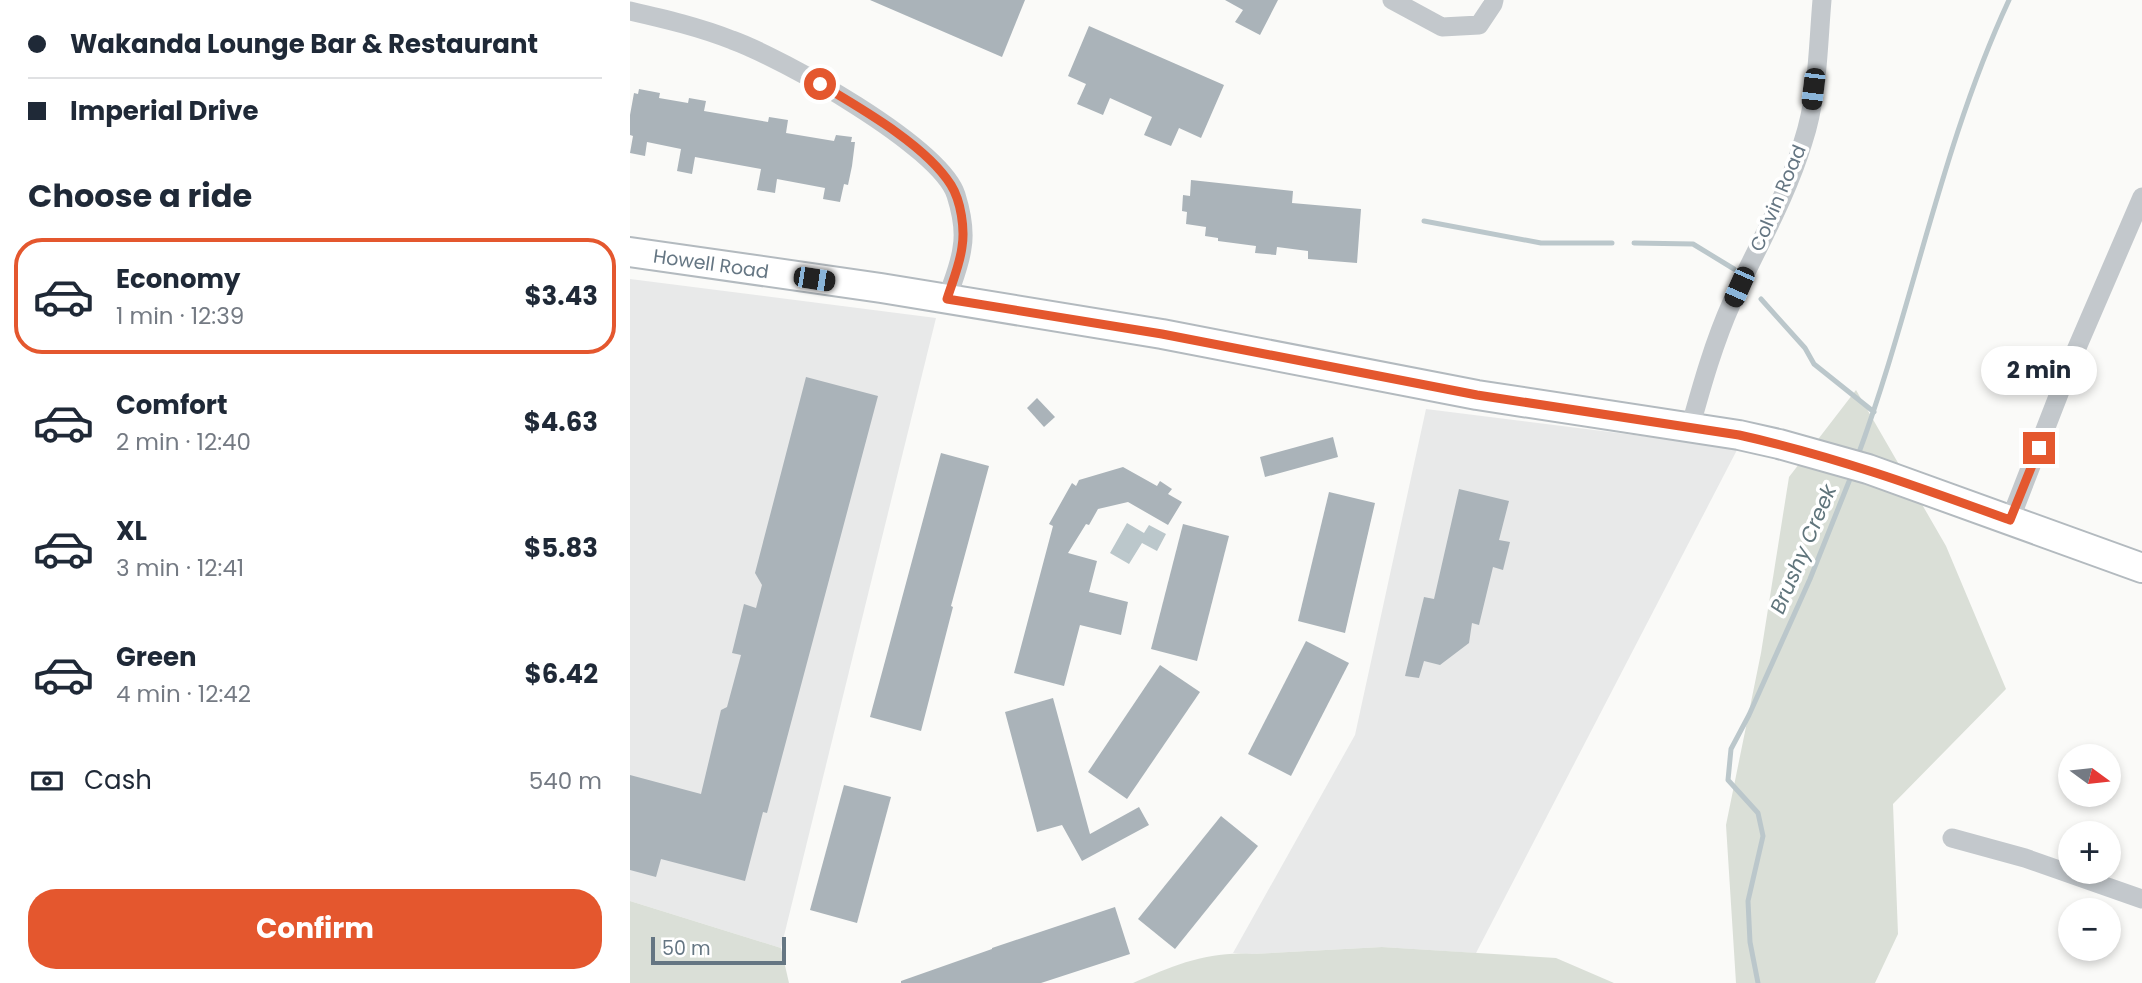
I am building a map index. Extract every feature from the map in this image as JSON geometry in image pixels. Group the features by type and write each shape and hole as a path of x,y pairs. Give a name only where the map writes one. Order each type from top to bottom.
{"main road":[{"name":"Howell Road","path":"630,252 1162,334 1477,395 1739,435 1899,479 2142,568"}],"street":[{"path":"1392,0 1442,27 1479,25 1494,0"},
{"name":"Colvin Road","path":"1690,428 1729,308 1794,168 1804,139 1811,111 1822,0"},
{"path":"630,11 683,23 735,41 800,72 860,108 912,145 950,183 956,194 961,217 962,247 947,299"},
{"path":"2010,520 2076,350 2142,197"},
{"path":"1952,838 2025,858 2142,899"}],"shaded area":[{"path":"630,279 936,318 781,948 630,901"},
{"path":"1856,390 1946,546 2006,689 1893,804 1898,934 1875,983 1736,983 1726,825 1761,653 1789,477"},
{"path":"1426,409 1738,448 1476,953 1382,947 1233,953 1355,735"},
{"path":"1127,523 1144,533 1149,525 1166,534 1157,551 1142,543 1129,564 1110,553"},
{"path":"630,901 781,948 789,983 630,983"},
{"path":"1382,947 1556,958 1614,983 1133,983 1205,957"}],"building":[{"path":"870,0 1025,0 1002,57"},
{"path":"1225,0 1278,0 1260,35 1235,22 1243,10"},
{"path":"1089,26 1224,85 1201,138 1179,128 1171,146 1144,135 1152,117 1110,98 1103,115 1077,104 1086,84 1068,76"},
{"path":"639,89 660,93 659,98 688,103 689,98 706,101 704,111 768,122 769,117 788,120 786,133 834,141 836,135 852,137 851,142 855,142 852,166 848,185 844,184 840,202 823,199 825,188 777,179 775,193 757,190 761,169 695,157 692,174 677,171 681,149 647,142 645,156 630,153 633,136 630,135 630,115 634,93 638,94"},
{"path":"1191,180 1293,191 1292,203 1361,209 1357,263 1308,259 1308,251 1277,247 1276,255 1255,253 1256,246 1218,241 1218,238 1205,236 1206,227 1186,224 1187,212 1182,211 1183,195 1190,196"},
{"path":"806,377 878,396 767,813 763,812 745,881 661,859 656,877 630,870 630,775 701,794 721,710 727,707 741,655 732,653 744,604 756,608 762,585 755,573"},
{"path":"1037,398 1055,417 1044,427 1027,408"},
{"path":"1333,437 1338,457 1265,477 1260,457"},
{"path":"941,453 989,466 921,731 870,717"},
{"path":"1123,467 1157,486 1160,481 1172,489 1168,494 1182,502 1168,525 1128,502 1098,509 1068,553 1097,561 1089,592 1128,602 1121,635 1080,625 1064,686 1014,673 1053,526 1049,524 1072,483 1076,486 1079,480"},
{"path":"1459,489 1509,501 1499,540 1510,542 1503,570 1493,567 1479,625 1472,623 1469,643 1440,665 1424,661 1419,678 1405,676 1424,597 1434,599"},
{"path":"1329,492 1375,503 1345,633 1298,621"},
{"path":"1183,524 1229,536 1197,661 1151,649"},
{"path":"1306,641 1349,663 1291,776 1248,754"},
{"path":"1160,665 1200,692 1127,799 1088,772"},
{"path":"1053,698 1090,834 1139,807 1149,825 1082,861 1062,825 1037,832 1005,712"},
{"path":"844,785 891,797 857,923 810,910"},
{"path":"1221,816 1258,846 1175,949 1138,919"},
{"path":"1115,907 1130,954 1041,983 901,983 992,948"}],"waterway":[{"name":"Brushy Creek","path":"1857,458 1895,343 1964,112 2009,0"},
{"path":"1424,221 1541,243 1612,243"},
{"path":"1634,243 1693,244 1734,269"},
{"path":"1761,299 1805,348 1814,364 1874,412"},
{"name":"Brushy Creek","path":"1758,983 1750,942 1748,901 1763,836 1758,813 1728,780 1731,749 1810,579 1852,474"}],"route":[{"path":"820,84 860,108 912,145 950,183 956,194 961,217 962,247 947,299 1162,334 1477,395 1739,435 1868,469 2010,520 2039,448"}]}
